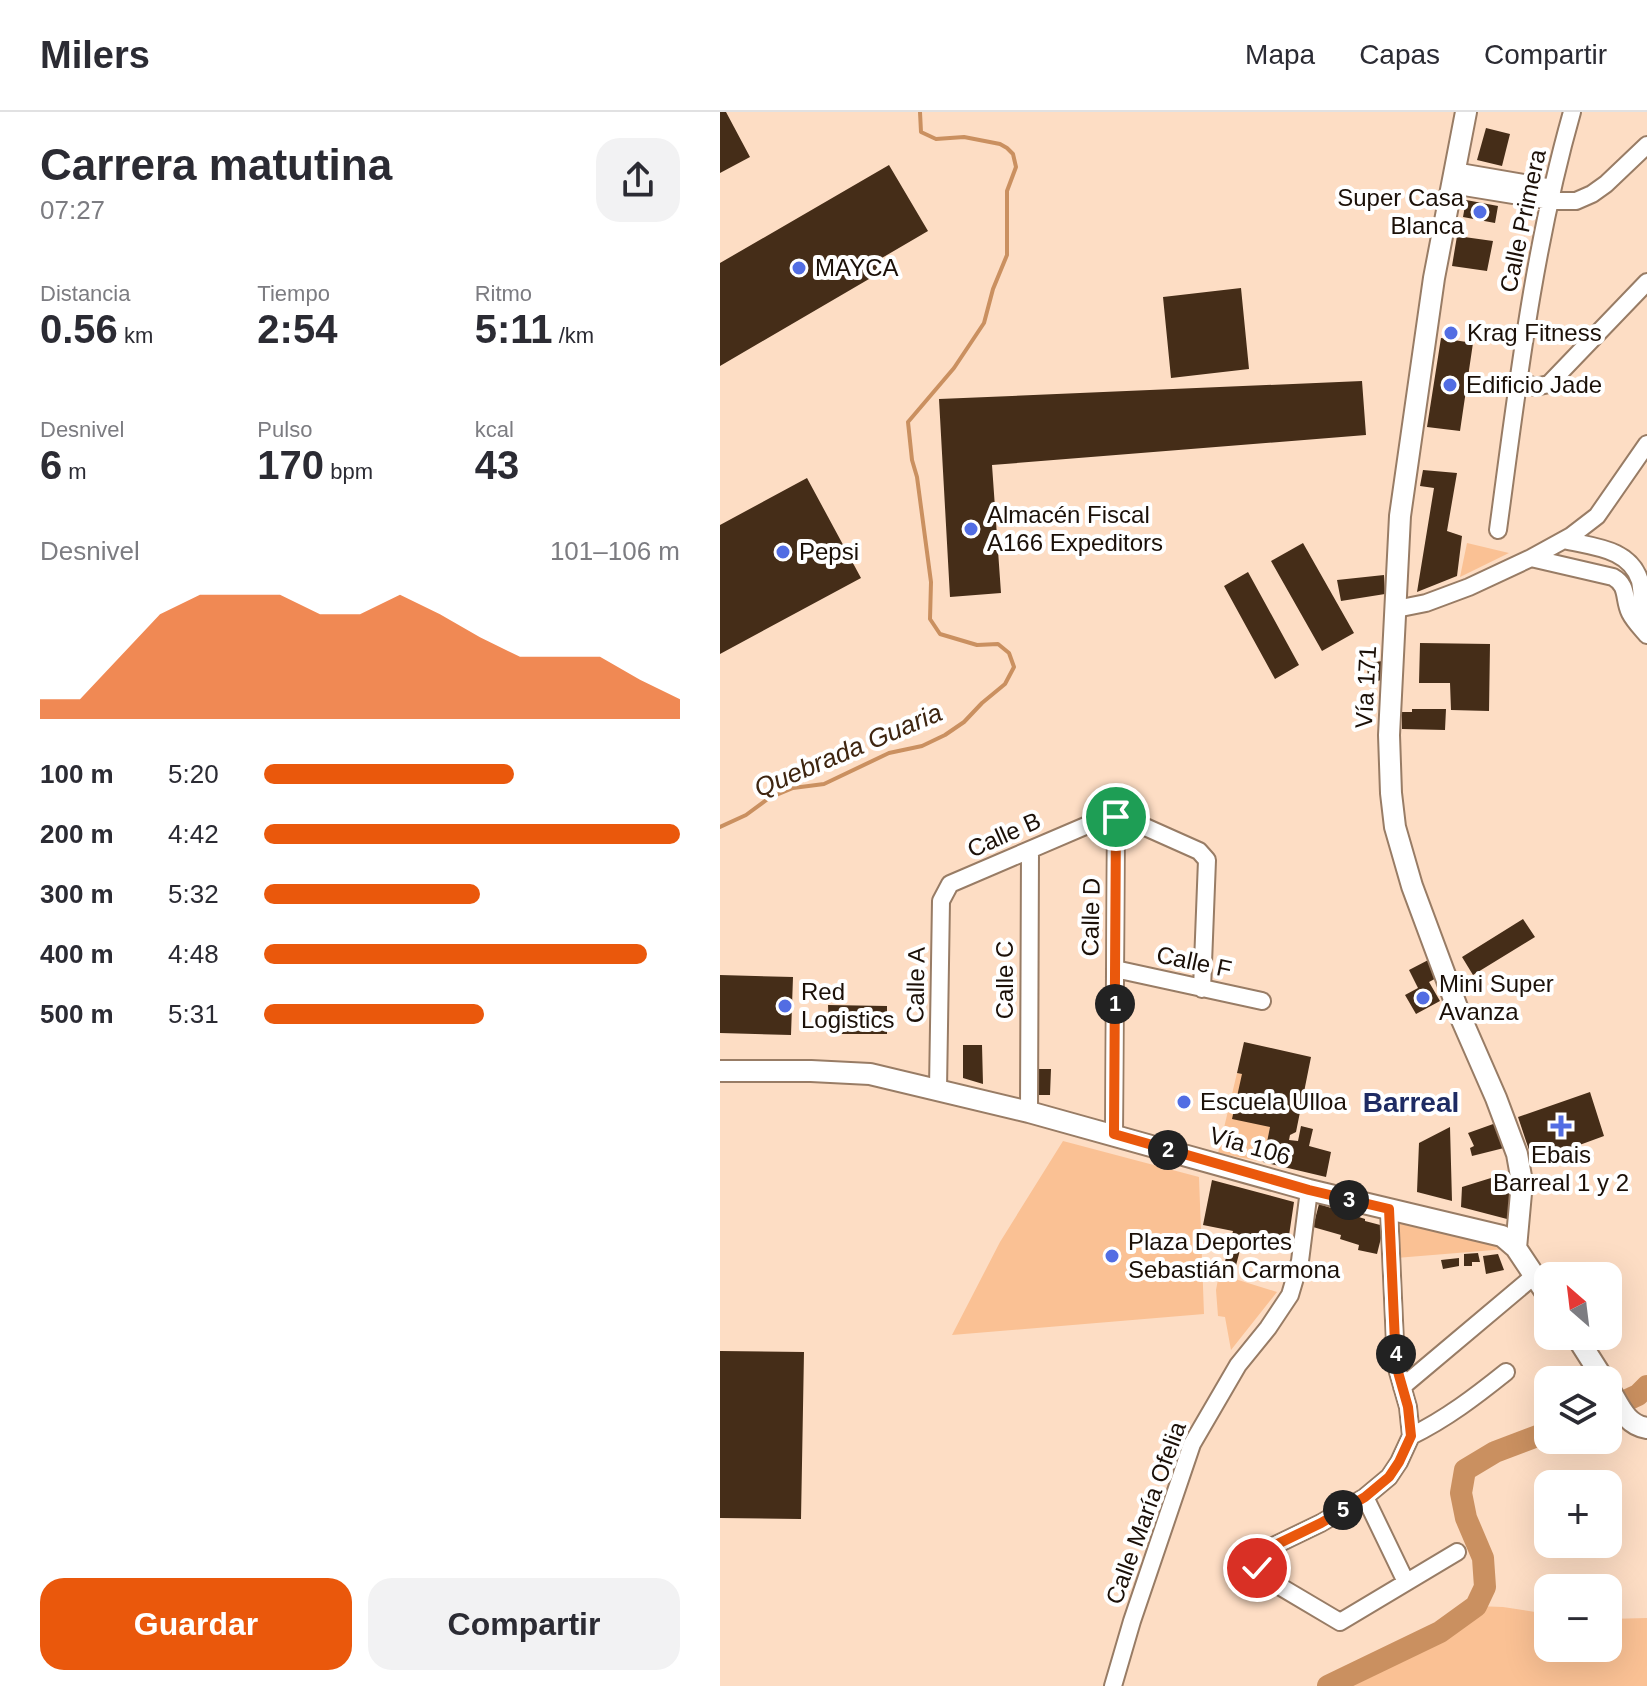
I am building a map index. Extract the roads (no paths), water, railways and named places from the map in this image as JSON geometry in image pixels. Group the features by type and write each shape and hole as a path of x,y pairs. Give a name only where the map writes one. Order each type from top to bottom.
{"main road":[{"name":"Vía 171","path":"1466,112 1434,278 1400,516 1389,735 1391,793 1395,827 1412,886 1517,1154 1522,1182 1516,1248"},
{"name":"Vía 106","path":"720,1071 870,1074 938,1089 1114,1134 1309,1190 1502,1236 1516,1248"},
{"path":"1516,1248 1534,1276"},
{"path":"1622,1411 1644,1425"}],"street":[{"name":"Calle Primera","path":"1498,530 1536,268 1572,112"},
{"path":"1453,178 1576,201 1606,184 1647,145"},
{"path":"1518,380 1535,387 1549,384 1647,282"},
{"path":"1396,609 1426,603 1469,587 1564,540 1597,516 1647,444"},
{"path":"1564,540 1619,553 1628,561 1639,580 1642,610 1647,619"},
{"path":"1531,558 1603,574 1622,582 1628,610 1647,635"},
{"path":"1116,817 1199,851 1207,860 1202,989"},
{"name":"Calle B","path":"950,884 1090,824 1116,817"},
{"name":"Calle D","path":"1114,1134 1116,817"},
{"name":"Calle C","path":"1029,1112 1030,850"},
{"name":"Calle A","path":"938,1089 941,901 950,884"},
{"name":"Calle F","path":"1115,969 1262,1001"},
{"name":"Calle María Ofelia","path":"1113,1686 1192,1444 1238,1365 1290,1295 1300,1261 1309,1190"},
{"path":"1389,1209 1396,1365 1408,1407 1411,1436 1389,1477 1365,1497 1321,1523 1265,1550 1256,1557 1257,1568 1264,1577 1340,1622 1457,1552"},
{"path":"1402,1387 1534,1276"},
{"path":"1411,1436 1475,1397 1506,1372"},
{"path":"1365,1497 1406,1582"}],"waterway":[{"name":"Quebrada Guaria","path":"720,827 746,815 769,798 793,788 824,784 889,753 922,746 945,735 964,722 1005,684 1014,667 1009,653 998,644 977,645 940,634 930,619 931,582 908,422 954,368 984,323 1007,255 1007,191 1016,167 1013,154 1000,144 964,137 936,139 921,132 920,112"},
{"path":"1622,1402 1638,1395 1647,1386"},
{"path":"1328,1686 1440,1632 1476,1606 1485,1587 1483,1558 1466,1518 1461,1493 1465,1470 1495,1452 1534,1437"}],"place":[{"name":"Super Casa Blanca","path":"1480,212"},
{"name":"MAYCA","path":"799,268"},
{"name":"Krag Fitness","path":"1451,333"},
{"name":"Edificio Jade","path":"1450,385"},
{"name":"Almacén Fiscal A166 Expeditors","path":"971,529"},
{"name":"Pepsi","path":"783,552"},
{"name":"Mini Super Avanza","path":"1423,998"},
{"name":"Red Logistics","path":"785,1006"},
{"name":"Escuela Ulloa","path":"1184,1102"},
{"name":"Ebais Barreal 1 y 2","path":"1561,1126"},
{"name":"Plaza Deportes Sebastián Carmona","path":"1112,1256"}],"district":[{"name":"Barreal","path":"1411,1102"}]}
